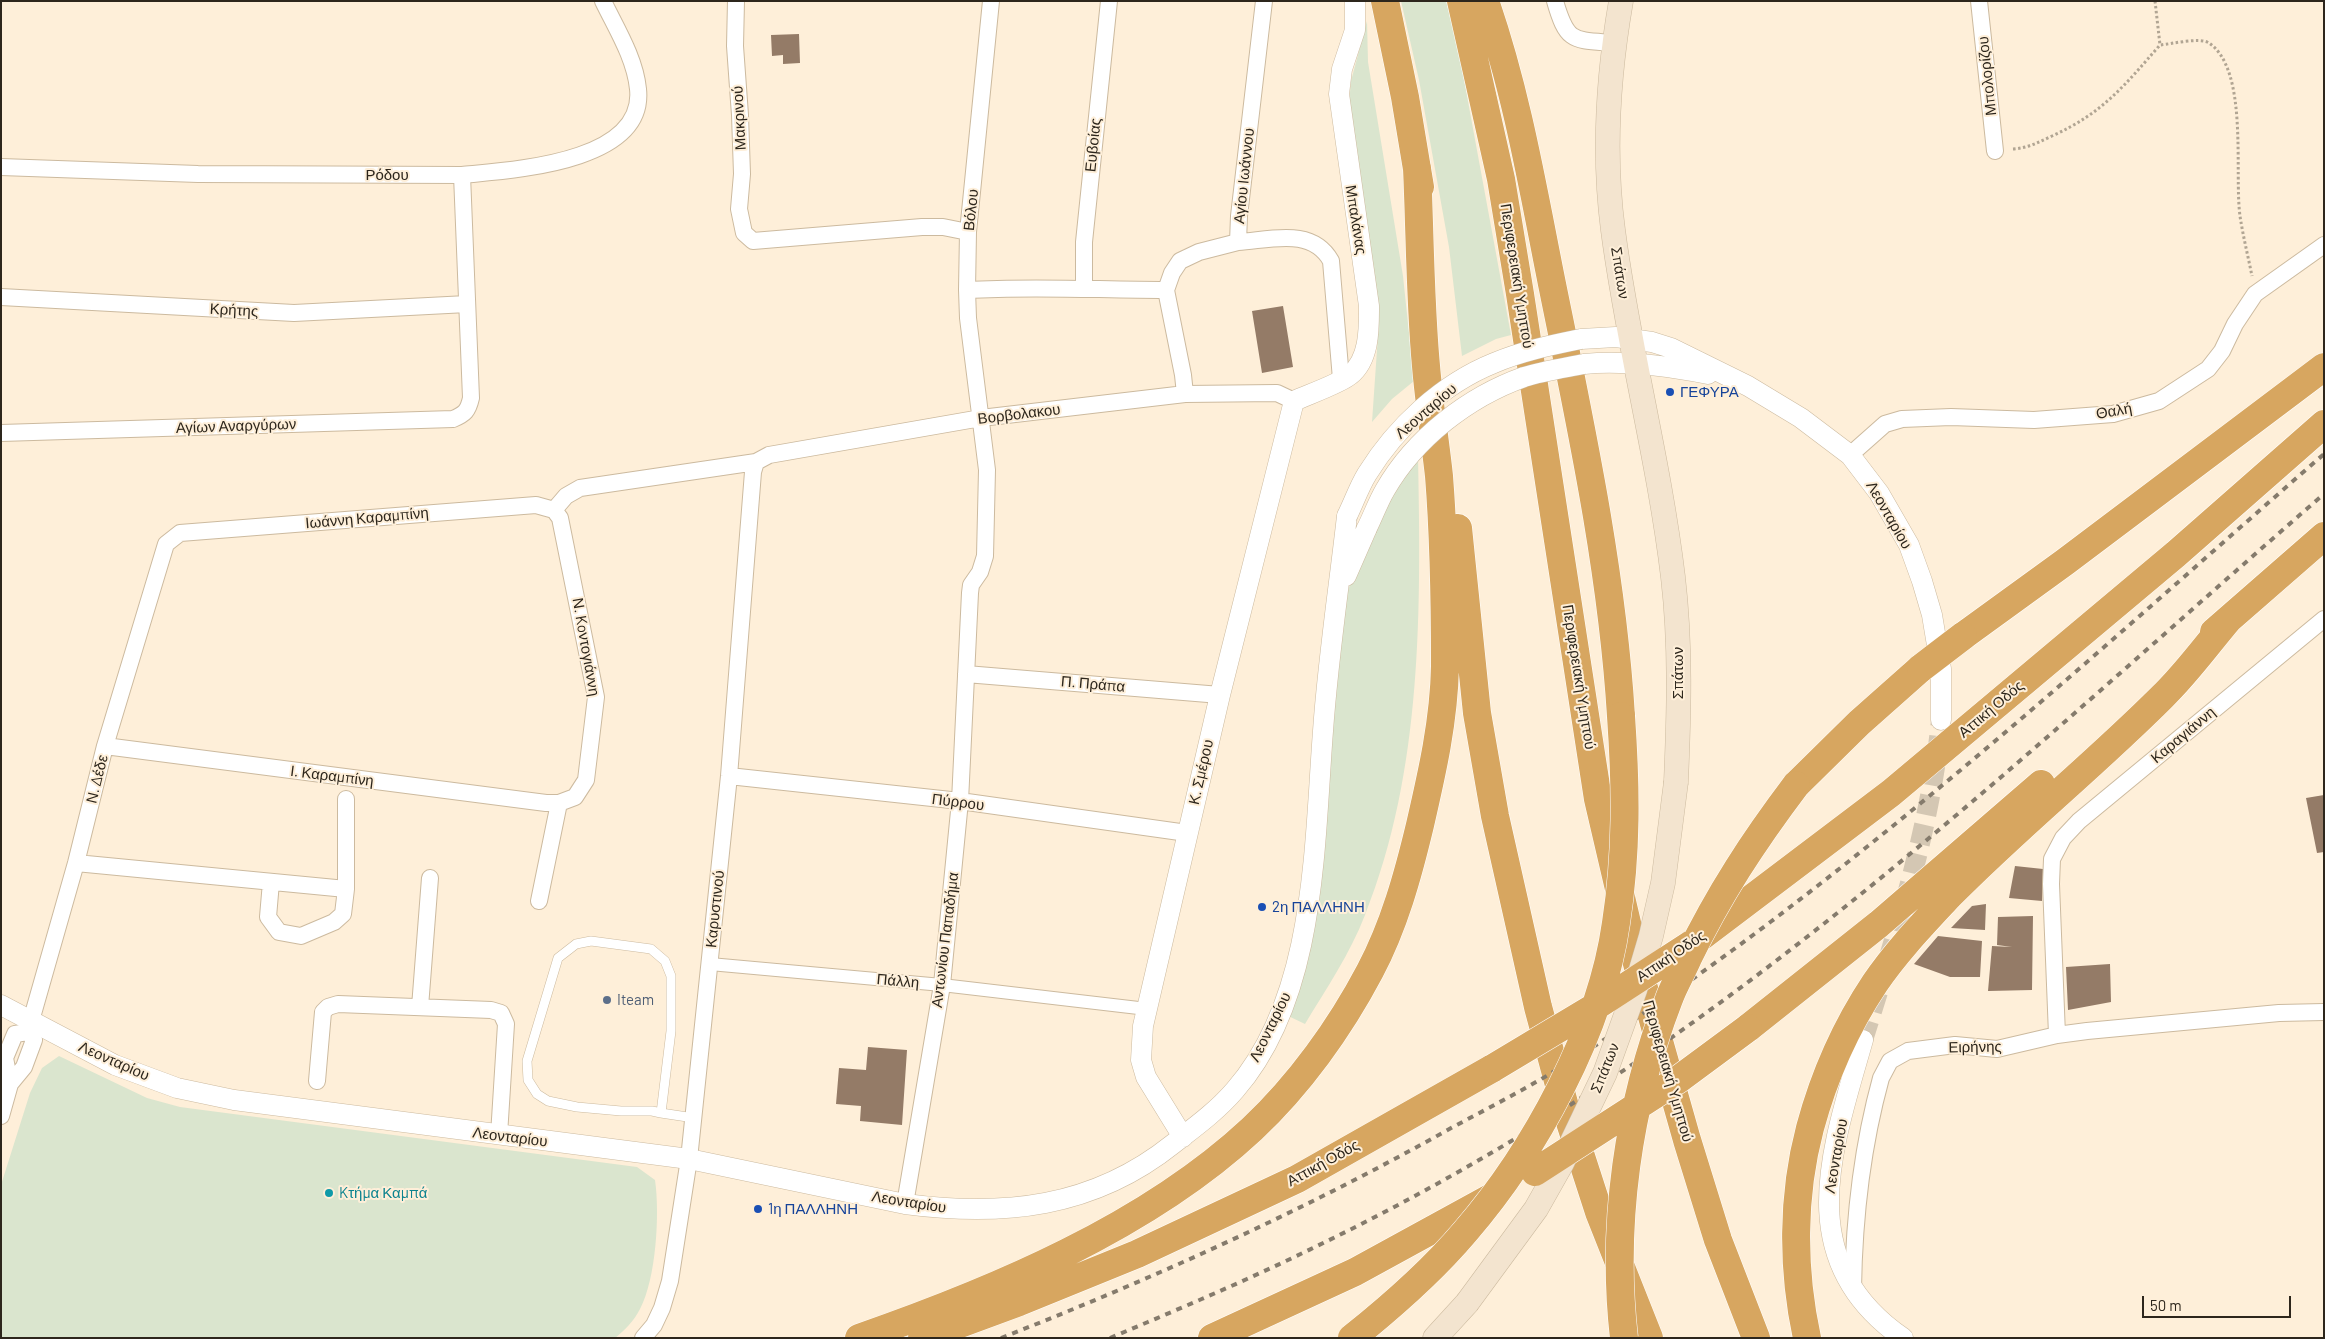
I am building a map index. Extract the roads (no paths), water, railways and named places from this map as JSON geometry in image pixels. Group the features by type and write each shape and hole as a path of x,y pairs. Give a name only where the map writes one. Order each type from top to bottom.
{"highway":[{"path":"1385,1 1405,97 1417,168 1443,364 1478,713 1495,816 1538,1007 1565,1107 1599,1212 1649,1338"},
{"name":"Περιφερειακή Υμηττού","path":"1461,1 1501,179 1598,799 1634,952 1687,1140 1718,1240 1756,1338"},
{"path":"1352,1338 1423,1276 1465,1233 1506,1179 1540,1124 1586,1032 1601,993 1612,942 1625,848 1626,785 1621,716 1612,619 1596,511 1512,95 1485,1"},
{"path":"859,1338 976,1294 1076,1248 1137,1214 1199,1172 1252,1129 1300,1077 1338,1025 1371,970 1398,906 1413,855 1437,752 1445,670 1439,477 1426,366 1417,168"},
{"path":"1624,1338 1619,1242 1626,1167 1643,1079 1669,998 1710,914 1756,838 1796,785 1859,723 1921,668 2324,367"},
{"name":"Αττική Οδός","path":"922,1338 1019,1302 1137,1254 1297,1179 1493,1068 1593,1008 1690,945 1891,793 2176,554 2324,424"},
{"path":"1212,1338 1355,1272 1446,1224 1535,1172 1671,1084 1748,1028 1879,924 2324,536"},
{"path":"1808,1338 1799,1287 1797,1251 1799,1180 1804,1148 1819,1097 1833,1059 1858,1010 1886,966 1924,922 1993,853 2162,697 2228,620"}],"main road":[{"name":"Σπάτων","path":"1442,1338 1536,1209 1562,1163 1605,1073 1651,936 1663,882 1676,782 1679,669 1676,614 1664,516 1612,228 1609,176 1610,94 1614,42 1621,1"},
{"name":"Σπάτων","path":"1435,1338 1467,1303"}],"street":[{"name":"Ρόδου","path":"1,167 198,174 462,175 498,172 574,157 606,144 630,125 637,107 639,90 635,69 602,1"},
{"name":"Μακρινού","path":"736,1 735,46 741,164 739,209 744,233 752,241 922,227 943,227 968,232"},
{"name":"Βόλου","path":"966,674 971,585 980,572 985,556 987,470 968,318 967,290 968,232 977,156 990,1"},
{"name":"Ευβοίας","path":"1084,288 1084,242 1109,1"},
{"name":"Αγίου Ιωάννου","path":"1166,290 1172,272 1180,261 1199,252 1238,242 1239,216 1264,1"},
{"name":"Μπαλάνας","path":"1294,401 1350,375 1362,358 1369,334 1369,306 1338,94 1342,69 1355,30 1355,1"},
{"path":"1555,1 1566,32 1574,38 1614,42"},
{"name":"Μπολορίζου","path":"1979,1 1995,151"},
{"path":"462,175 467,304"},
{"path":"1238,242 1297,238 1311,241 1324,250 1331,261 1341,379"},
{"name":"Θαλή","path":"1850,456 1885,424 1902,419 1950,417 2044,419 2113,414 2159,401 2208,369 2222,352 2235,324 2255,294 2324,245"},
{"path":"967,290 1021,287 1166,290 1185,394"},
{"name":"Κρήτης","path":"1,297 294,312 467,304"},
{"name":"Αγίων Αναργύρων","path":"1,433 453,419 468,411 471,398 467,304"},
{"name":"Λεονταρίου","path":"1,1005 29,1026 115,1065 177,1088 234,1100 689,1159 904,1204 971,1210 1010,1210 1042,1205 1078,1195 1122,1177 1155,1159 1212,1113 1236,1088 1261,1053 1291,982 1304,934 1311,880 1328,672 1347,516 1367,474 1410,420 1437,397 1469,374 1494,363 1537,349 1582,339 1631,339 1652,342 1671,348 1748,386 1801,418 1850,456 1879,493 1908,545 1922,580 1932,615 1942,669 1941,720"},
{"name":"Λεονταρίου","path":"1338,594 1385,490 1406,461 1442,423 1480,397 1526,377 1584,364 1667,366 1730,378"},
{"name":"Βορβολακου","path":"554,510 566,496 580,488 755,467 769,454 981,418 1185,394 1277,393 1294,401"},
{"name":"Κ. Σμέρου","path":"1183,1137 1146,1077 1141,1060 1146,1009 1220,695 1294,401"},
{"name":"Καρυστινού","path":"643,1338 654,1325 662,1308 670,1280 689,1159 729,776 755,467"},
{"name":"Ιωάννη Καραμπίνη","path":"180,533 536,505 554,510"},
{"name":"Ν. Koντογιάννη","path":"554,510 560,518 563,530 596,696 586,780 578,794 559,803"},
{"name":"Ν. Δέδε","path":"1,1116 10,1084 24,1067 34,1040 29,1026 76,864 105,746 166,544 180,533"},
{"name":"Καραγιάννη","path":"2057,1034 2051,884 2052,858 2063,838 2078,822 2324,619"},
{"name":"Π. Πράπα","path":"966,674 1220,695"},
{"name":"Αντωνίου Παπαδήμα","path":"904,1204 942,985 960,801 966,674"},
{"name":"Ι. Καραμπίνη","path":"105,746 546,804 559,803"},
{"name":"Πύρρου","path":"729,776 960,801 1187,833"},
{"path":"271,882 268,917 279,932 301,936 334,922 343,914 346,889 346,799"},
{"path":"539,901 559,803"},
{"path":"76,864 346,889"},
{"path":"420,1007 430,878"},
{"name":"Πάλλη","path":"710,964 942,985 1146,1009"},
{"path":"318,1081 323,1012 328,1007 338,1004 420,1007 501,1013 506,1024 499,1135"},
{"name":"Ειρήνης","path":"1853,1290 1858,1196 1877,1090 1886,1066 1896,1057 1908,1051 1955,1045 1997,1049 2057,1034 2192,1020 2279,1013 2324,1012"},
{"name":"Λεονταρίου","path":"1863,1040 1835,1145 1828,1200 1834,1248 1838,1262 1853,1290 1883,1323 1903,1338"}],"lane":[{"path":"661,1113 671,1031 671,976 665,961 651,949 591,941 576,944 558,958 527,1061 528,1080 537,1094 548,1101 612,1110 661,1113 694,1118"}],"tunnel":[{"path":"1888,960 1905,901 1927,811 1941,720"},
{"path":"1863,1040 1878,992"}],"railway":[{"path":"1001,1338 1117,1291 1287,1214 1533,1084 1579,1056 1678,989 1775,918 1869,845 2053,691 2324,454"},
{"path":"1110,1338 1264,1271 1400,1204 1525,1133 1645,1056 1735,992 1908,856 1992,785 2324,494"}],"place":[{"name":"ΓΕΦΥΡΑ","path":"1670,392"},
{"name":"2η ΠΑΛΛΗΝΗ","path":"1262,907"},
{"name":"Iteam","path":"607,1000"},
{"name":"Kτήμα Καμπά","path":"329,1193"},
{"name":"1η ΠΑΛΛΗΝΗ","path":"758,1209"}]}
